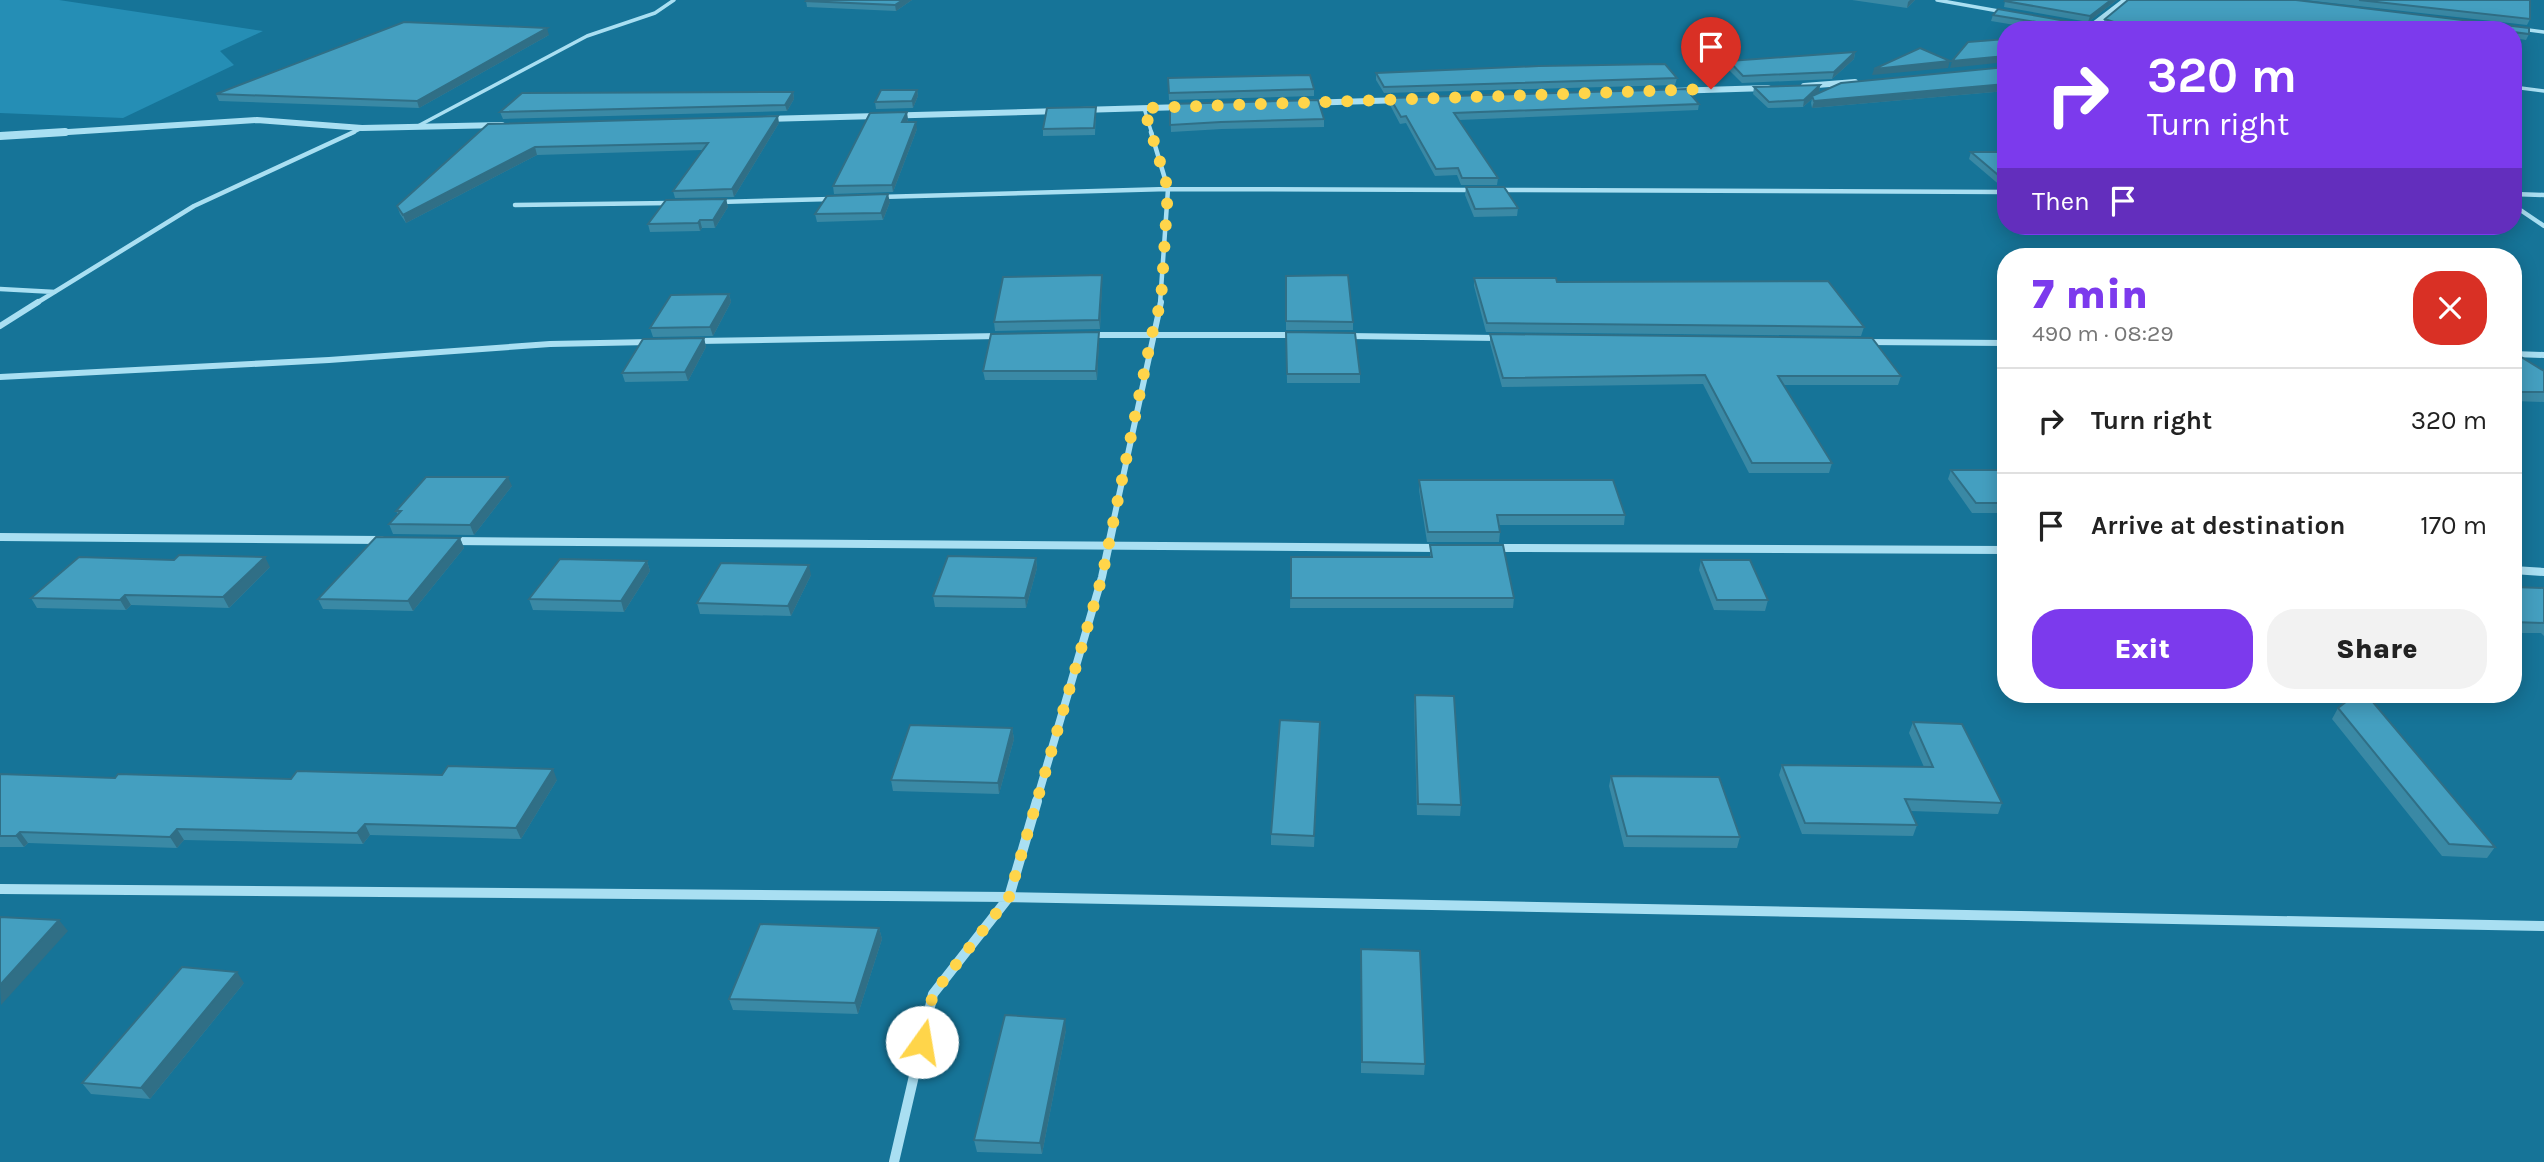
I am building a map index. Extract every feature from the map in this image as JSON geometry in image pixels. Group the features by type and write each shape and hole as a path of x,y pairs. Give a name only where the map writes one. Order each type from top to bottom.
{"street":[{"path":"416,127 587,36 655,13 674,0"},
{"path":"1937,0 2013,13"},
{"path":"2098,21 2126,0"},
{"path":"2522,30 2544,32"},
{"path":"1791,87 1859,82"},
{"path":"1667,91 1777,87"},
{"path":"2522,88 2544,91"},
{"path":"1295,103 1419,99"},
{"path":"754,119 1199,106"},
{"path":"894,1162 933,994 1009,897 1102,577 1161,301 1168,189 1144,108"},
{"path":"0,136 257,120 362,128 507,125"},
{"path":"0,326 194,206 362,128"},
{"path":"875,198 1168,189 1475,190"},
{"path":"1489,190 1997,192"},
{"path":"2522,194 2544,195"},
{"path":"708,203 833,199"},
{"path":"514,205 680,203"},
{"path":"2522,211 2544,226"},
{"path":"0,289 56,292"},
{"path":"1082,335 1306,335"},
{"path":"690,342 1012,336"},
{"path":"1334,336 1502,338"},
{"path":"0,377 329,360 550,344 662,342"},
{"path":"1852,342 1997,344"},
{"path":"2522,355 2544,355"},
{"path":"0,537 388,540"},
{"path":"443,541 1453,548"},
{"path":"1481,548 1997,550"},
{"path":"2522,571 2544,572"},
{"path":"0,889 1009,897 2544,926"}],"shaded area":[{"path":"0,0 59,0 263,31 220,51 234,65 123,118 0,113"}],"building":[{"path":"807,0 903,0 895,5"},
{"path":"2006,0 2111,0 2090,16"},
{"path":"2128,0 2296,0 2471,21 2111,21 2105,19"},
{"path":"2359,0 2530,0 2530,19"},
{"path":"1998,9 2066,21 2030,21 1993,15"},
{"path":"404,22 547,28 417,101 216,94"},
{"path":"2522,27 2529,28 2529,34 2522,33"},
{"path":"1997,40 1997,57 1952,61 1968,42"},
{"path":"1920,48 1950,61 1874,69"},
{"path":"1855,52 1834,72 1743,76 1729,61"},
{"path":"1665,64 1677,78 1384,87 1376,73 1539,66"},
{"path":"1997,68 1997,85 1814,101 1812,96 1841,83"},
{"path":"1310,75 1314,89 1169,93 1168,78"},
{"path":"1820,85 1804,100 1769,102 1754,87"},
{"path":"1686,89 1699,104 1454,113 1498,178 1462,178 1458,168 1436,169 1406,116 1401,117 1390,98"},
{"path":"881,90 917,90 912,101 875,102"},
{"path":"793,92 785,105 500,112 522,93"},
{"path":"1318,100 1324,119 1170,125 1170,104"},
{"path":"1096,107 1094,128 1043,129 1047,108"},
{"path":"907,112 902,122 916,122 892,185 833,186 870,113"},
{"path":"778,116 732,189 673,191 708,143 535,147 403,215 397,206 488,124"},
{"path":"1971,152 1997,152 1997,174"},
{"path":"1466,187 1504,187 1518,208 1475,209"},
{"path":"888,194 881,213 815,214 827,196"},
{"path":"726,199 713,220 648,224 666,200"},
{"path":"1102,275 1099,320 994,322 1003,277"},
{"path":"1348,275 1353,322 1286,321 1286,276"},
{"path":"1474,278 1556,278 1557,282 1828,281 1864,327 1487,323"},
{"path":"729,294 710,327 650,328 671,295"},
{"path":"1099,332 1096,371 983,371 991,334"},
{"path":"1286,332 1355,333 1360,374 1287,374"},
{"path":"1490,334 1872,338 1901,376 1778,376 1832,463 1752,463 1705,375 1503,378"},
{"path":"704,338 685,372 622,373 643,339"},
{"path":"2522,358 2544,371 2544,392 2522,392"},
{"path":"1951,470 1997,470 1997,503 1976,503"},
{"path":"426,477 508,477 470,525 389,524 401,511 396,511"},
{"path":"1419,480 1613,480 1625,515 1497,515 1500,532 1428,532"},
{"path":"376,537 460,538 408,601 318,599"},
{"path":"1430,545 1503,545 1514,598 1291,598 1291,557 1432,557"},
{"path":"179,555 265,557 223,597 125,595 120,600 31,598 79,557 174,560"},
{"path":"948,556 1036,558 1025,598 933,596"},
{"path":"560,559 647,561 621,601 529,599"},
{"path":"1701,560 1750,560 1768,600 1717,600"},
{"path":"721,563 809,565 788,606 697,603"},
{"path":"2522,587 2544,588 2544,623 2522,622"},
{"path":"1415,695 1454,696 1461,805 1418,804"},
{"path":"2345,703 2374,703 2495,847 2449,844 2338,708"},
{"path":"1280,720 1320,722 1314,836 1271,834"},
{"path":"1913,722 1962,724 2002,803 1905,799 1917,825 1805,823 1782,765 1933,767"},
{"path":"910,725 1012,728 998,783 891,780"},
{"path":"448,766 553,769 516,828 365,824 357,833 177,829 170,837 20,832 16,836 0,836 0,774 291,779 297,771 442,775"},
{"path":"1611,776 1719,777 1740,837 1627,836"},
{"path":"0,917 59,920 0,985"},
{"path":"760,924 879,928 855,1003 729,999"},
{"path":"1361,949 1420,951 1425,1064 1362,1062"},
{"path":"182,967 237,972 141,1088 82,1083"},
{"path":"1005,1015 1065,1019 1040,1143 974,1140"}],"route":[{"path":"922,1042 933,994 1009,897 1102,577 1161,301 1168,189 1144,108 1711,89"}]}
